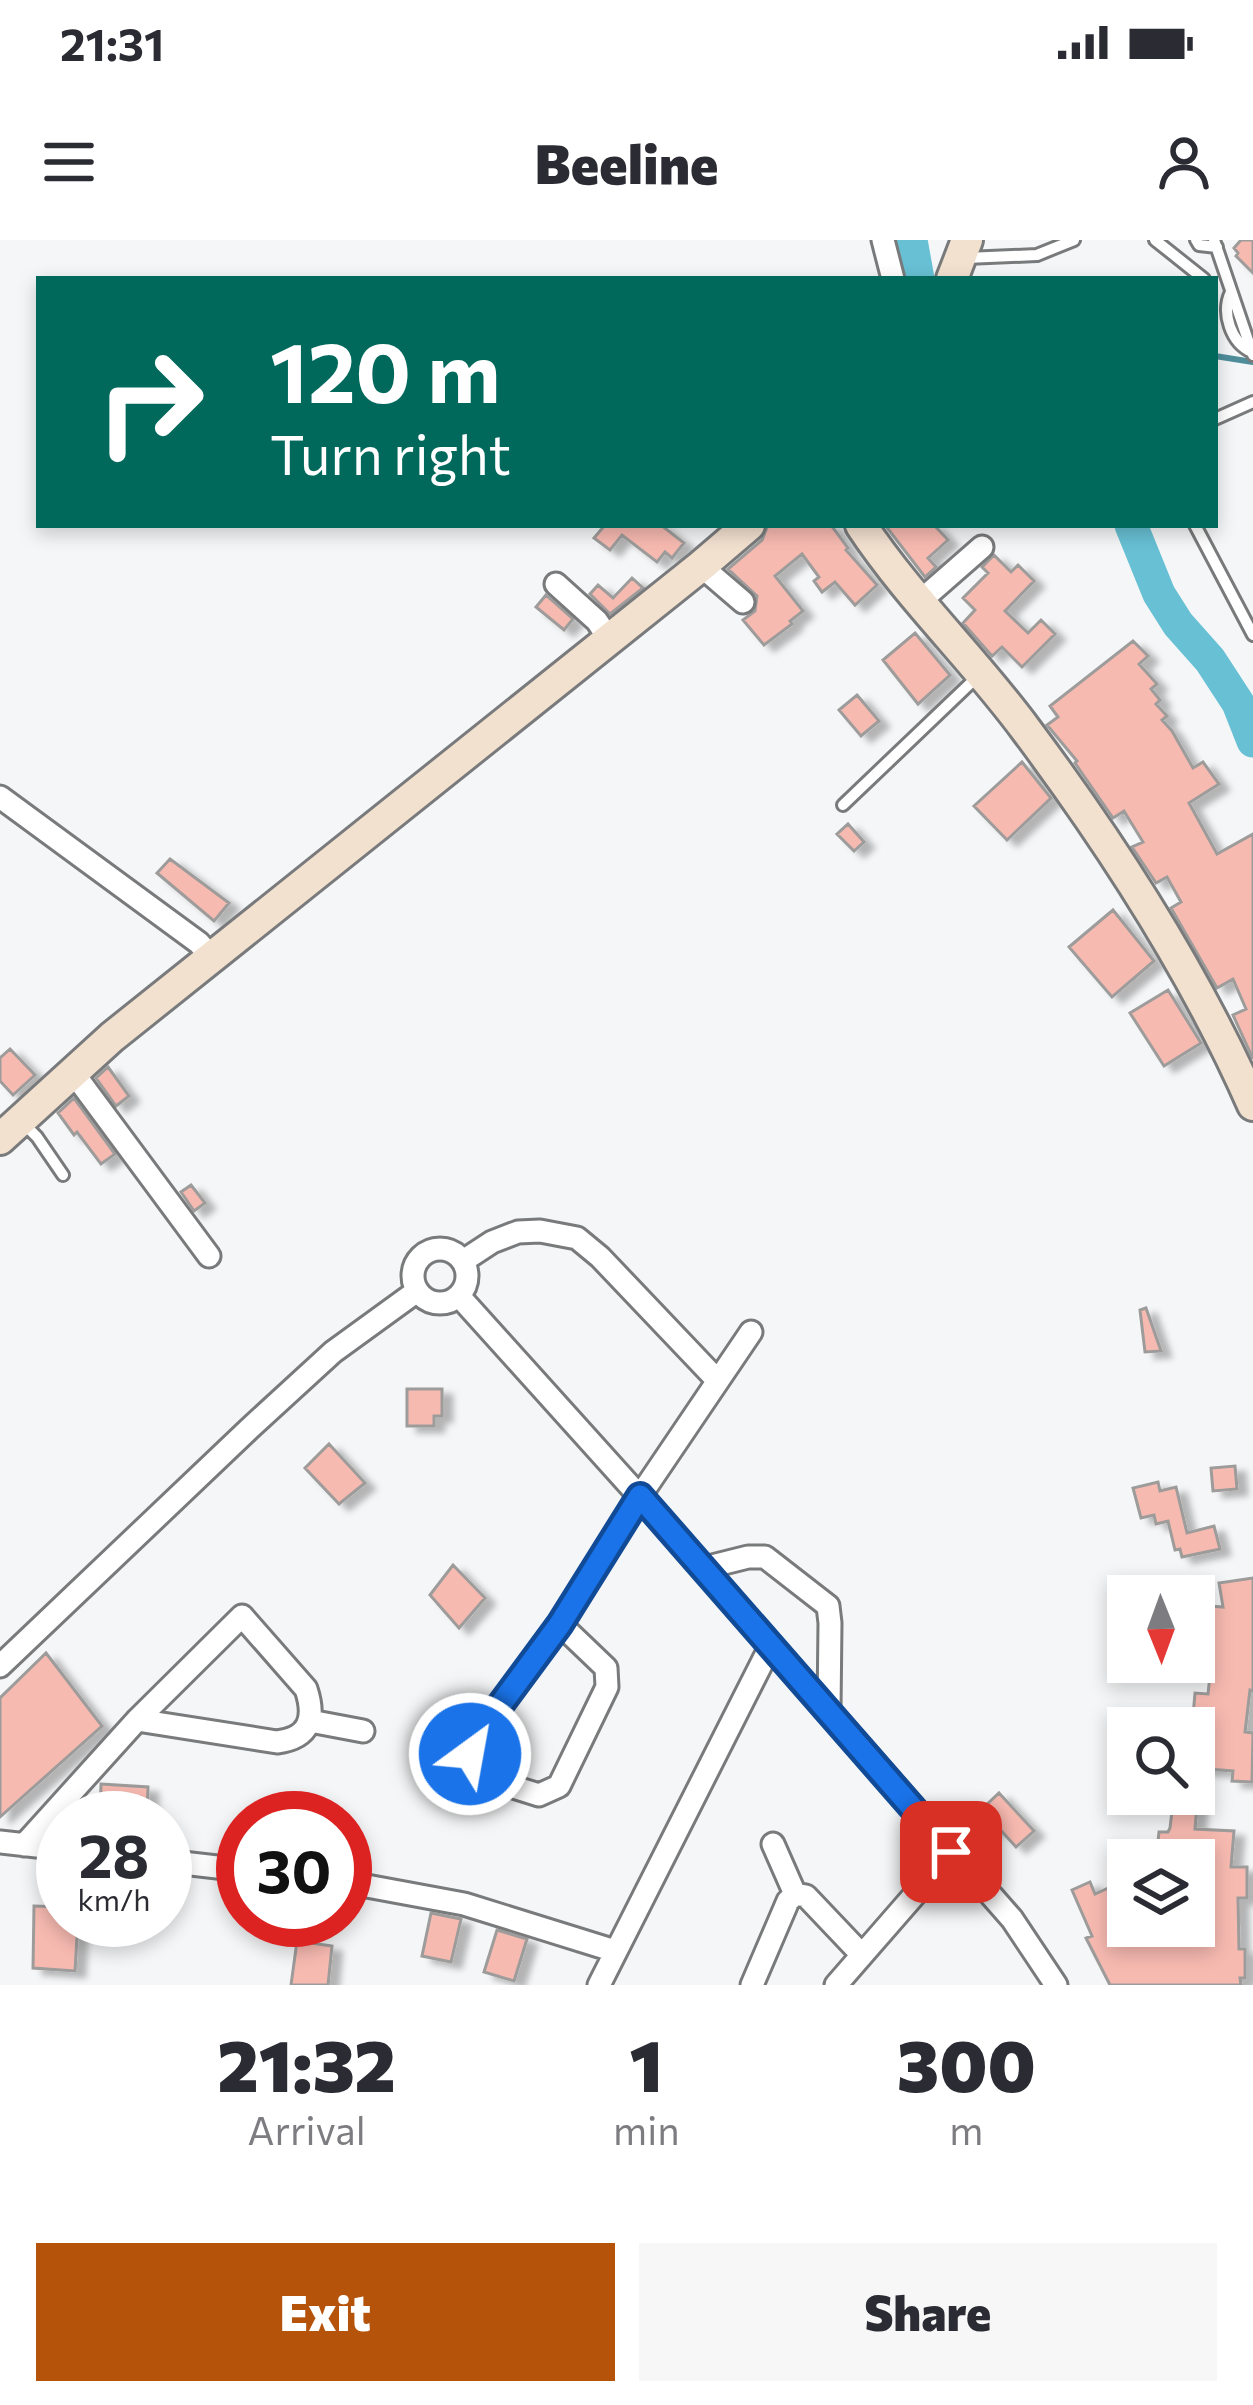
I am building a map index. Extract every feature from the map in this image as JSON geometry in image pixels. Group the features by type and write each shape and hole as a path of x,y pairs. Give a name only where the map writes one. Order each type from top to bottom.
{"main road":[{"path":"10,1129 72,1071 745,528"},
{"path":"863,528 918,603 1025,728 1115,859 1203,1001 1253,1105"}],"street":[{"path":"883,240 892,276"},
{"path":"918,603 982,547"},
{"path":"701,566 742,602"},
{"path":"556,584 609,639"},
{"path":"0,797 200,944 212,958"},
{"path":"72,1071 209,1256"},
{"path":"463,1261 518,1232 577,1238 717,1380"},
{"path":"438,1249 463,1261 466,1285 459,1296 445,1303 430,1301 417,1291 416,1264 425,1254 438,1249"},
{"path":"0,1666 333,1352 417,1291"},
{"path":"459,1296 1012,1919 1056,1985"},
{"path":"560,1624 607,1669 608,1678 559,1786 538,1795 463,1775 473,1742 560,1624 751,1332"},
{"path":"704,1568 748,1556 765,1557 828,1606 829,1710"},
{"path":"24,1845 137,1720 242,1616 306,1689 311,1703 310,1721 303,1732 293,1740 277,1742 137,1720"},
{"path":"599,1985 770,1645"},
{"path":"310,1721 363,1731"},
{"path":"0,1842 36,1846"},
{"path":"773,1844 795,1894"},
{"path":"836,1985 951,1852"},
{"path":"372,1887 464,1904 615,1952"},
{"path":"795,1894 806,1896 862,1955"},
{"path":"752,1985 795,1894"}],"lane":[{"path":"960,259 1037,255 1074,240"},
{"path":"1155,240 1200,276"},
{"path":"1196,240 1199,245 1215,243 1253,353"},
{"path":"1218,284 1230,290"},
{"path":"1218,418 1253,401"},
{"path":"1197,528 1253,635"},
{"path":"843,805 980,675"},
{"path":"10,1129 37,1137 63,1175"}],"building":[{"path":"1241,240 1253,240 1253,273 1236,256 1234,248"},
{"path":"602,528 665,528 684,543 672,558 665,552 657,562 622,535 610,550 594,538"},
{"path":"767,528 833,528 877,585 855,605 835,582 822,592 814,581 819,577 802,554 775,576 803,611 764,645 743,620 755,611 757,596 728,569 762,540"},
{"path":"887,528 937,528 948,540 928,558 936,567 925,577"},
{"path":"994,555 1011,572 1018,565 1034,581 1005,611 1028,633 1041,620 1055,634 1022,667 1002,647 992,656 963,623 975,610 963,598 988,573 982,567"},
{"path":"632,578 643,588 610,614 590,594 598,585 613,598"},
{"path":"546,595 573,619 564,630 536,607"},
{"path":"915,633 950,675 918,704 883,660"},
{"path":"1133,641 1148,656 1139,664 1157,684 1151,689 1167,716 1162,720 1193,768 1203,762 1219,784 1189,803 1217,854 1253,834 1253,1059 1233,1015 1246,1009 1233,979 1217,988 1171,908 1181,902 1167,877 1156,883 1132,847 1143,842 1124,811 1113,818 1077,761 1047,725 1058,717 1050,706"},
{"path":"857,695 879,721 861,736 839,710"},
{"path":"1022,762 1051,798 1007,840 974,806"},
{"path":"848,824 864,842 854,851 837,834"},
{"path":"170,859 229,903 214,921 157,873"},
{"path":"1113,910 1154,961 1112,997 1069,947"},
{"path":"1168,990 1201,1043 1164,1066 1130,1013"},
{"path":"10,1049 35,1075 13,1095 0,1081 0,1058"},
{"path":"108,1067 129,1096 116,1106 96,1078"},
{"path":"74,1098 115,1154 101,1164 58,1113"},
{"path":"191,1185 205,1203 194,1211 181,1192"},
{"path":"1146,1308 1161,1351 1145,1352 1140,1310"},
{"path":"407,1389 442,1389 442,1416 434,1416 434,1426 407,1426"},
{"path":"329,1444 365,1483 339,1504 305,1468"},
{"path":"1235,1466 1237,1489 1213,1491 1211,1468"},
{"path":"1158,1482 1160,1491 1176,1487 1187,1533 1214,1526 1220,1549 1182,1557 1180,1549 1175,1550 1168,1521 1156,1524 1154,1515 1141,1518 1133,1488"},
{"path":"453,1565 485,1598 459,1628 430,1595"},
{"path":"1253,1578 1253,1691 1245,1732 1253,1733 1252,1782 1232,1781 1233,1771 1215,1770 1215,1707 1194,1707 1195,1693 1208,1694 1209,1683 1215,1683 1215,1606 1223,1607 1219,1583"},
{"path":"46,1653 102,1726 0,1817 0,1698"},
{"path":"101,1784 148,1787 148,1791 101,1791"},
{"path":"999,1793 1034,1831 1016,1847 996,1825 985,1834 976,1823 986,1813 982,1809"},
{"path":"1172,1815 1196,1815 1195,1829 1234,1831 1231,1867 1247,1867 1247,1898 1238,1898 1239,1949 1245,1949 1241,1985 1110,1985 1086,1938 1092,1936 1072,1890 1090,1882 1095,1894 1107,1889 1107,1947 1215,1947 1215,1839 1158,1839 1159,1832 1170,1828"},
{"path":"34,1906 36,1947 76,1947 75,1971 33,1968"},
{"path":"431,1913 461,1919 451,1962 422,1956"},
{"path":"497,1930 527,1939 514,1981 484,1972"},
{"path":"296,1947 332,1947 328,1985 291,1985"}],"waterway":[{"path":"911,240 917,276"},
{"path":"1218,356 1253,362"},
{"path":"1132,528 1159,594 1238,703 1253,741"}],"route":[{"path":"470,1754 473,1742 560,1624 640,1496 951,1852"}]}
